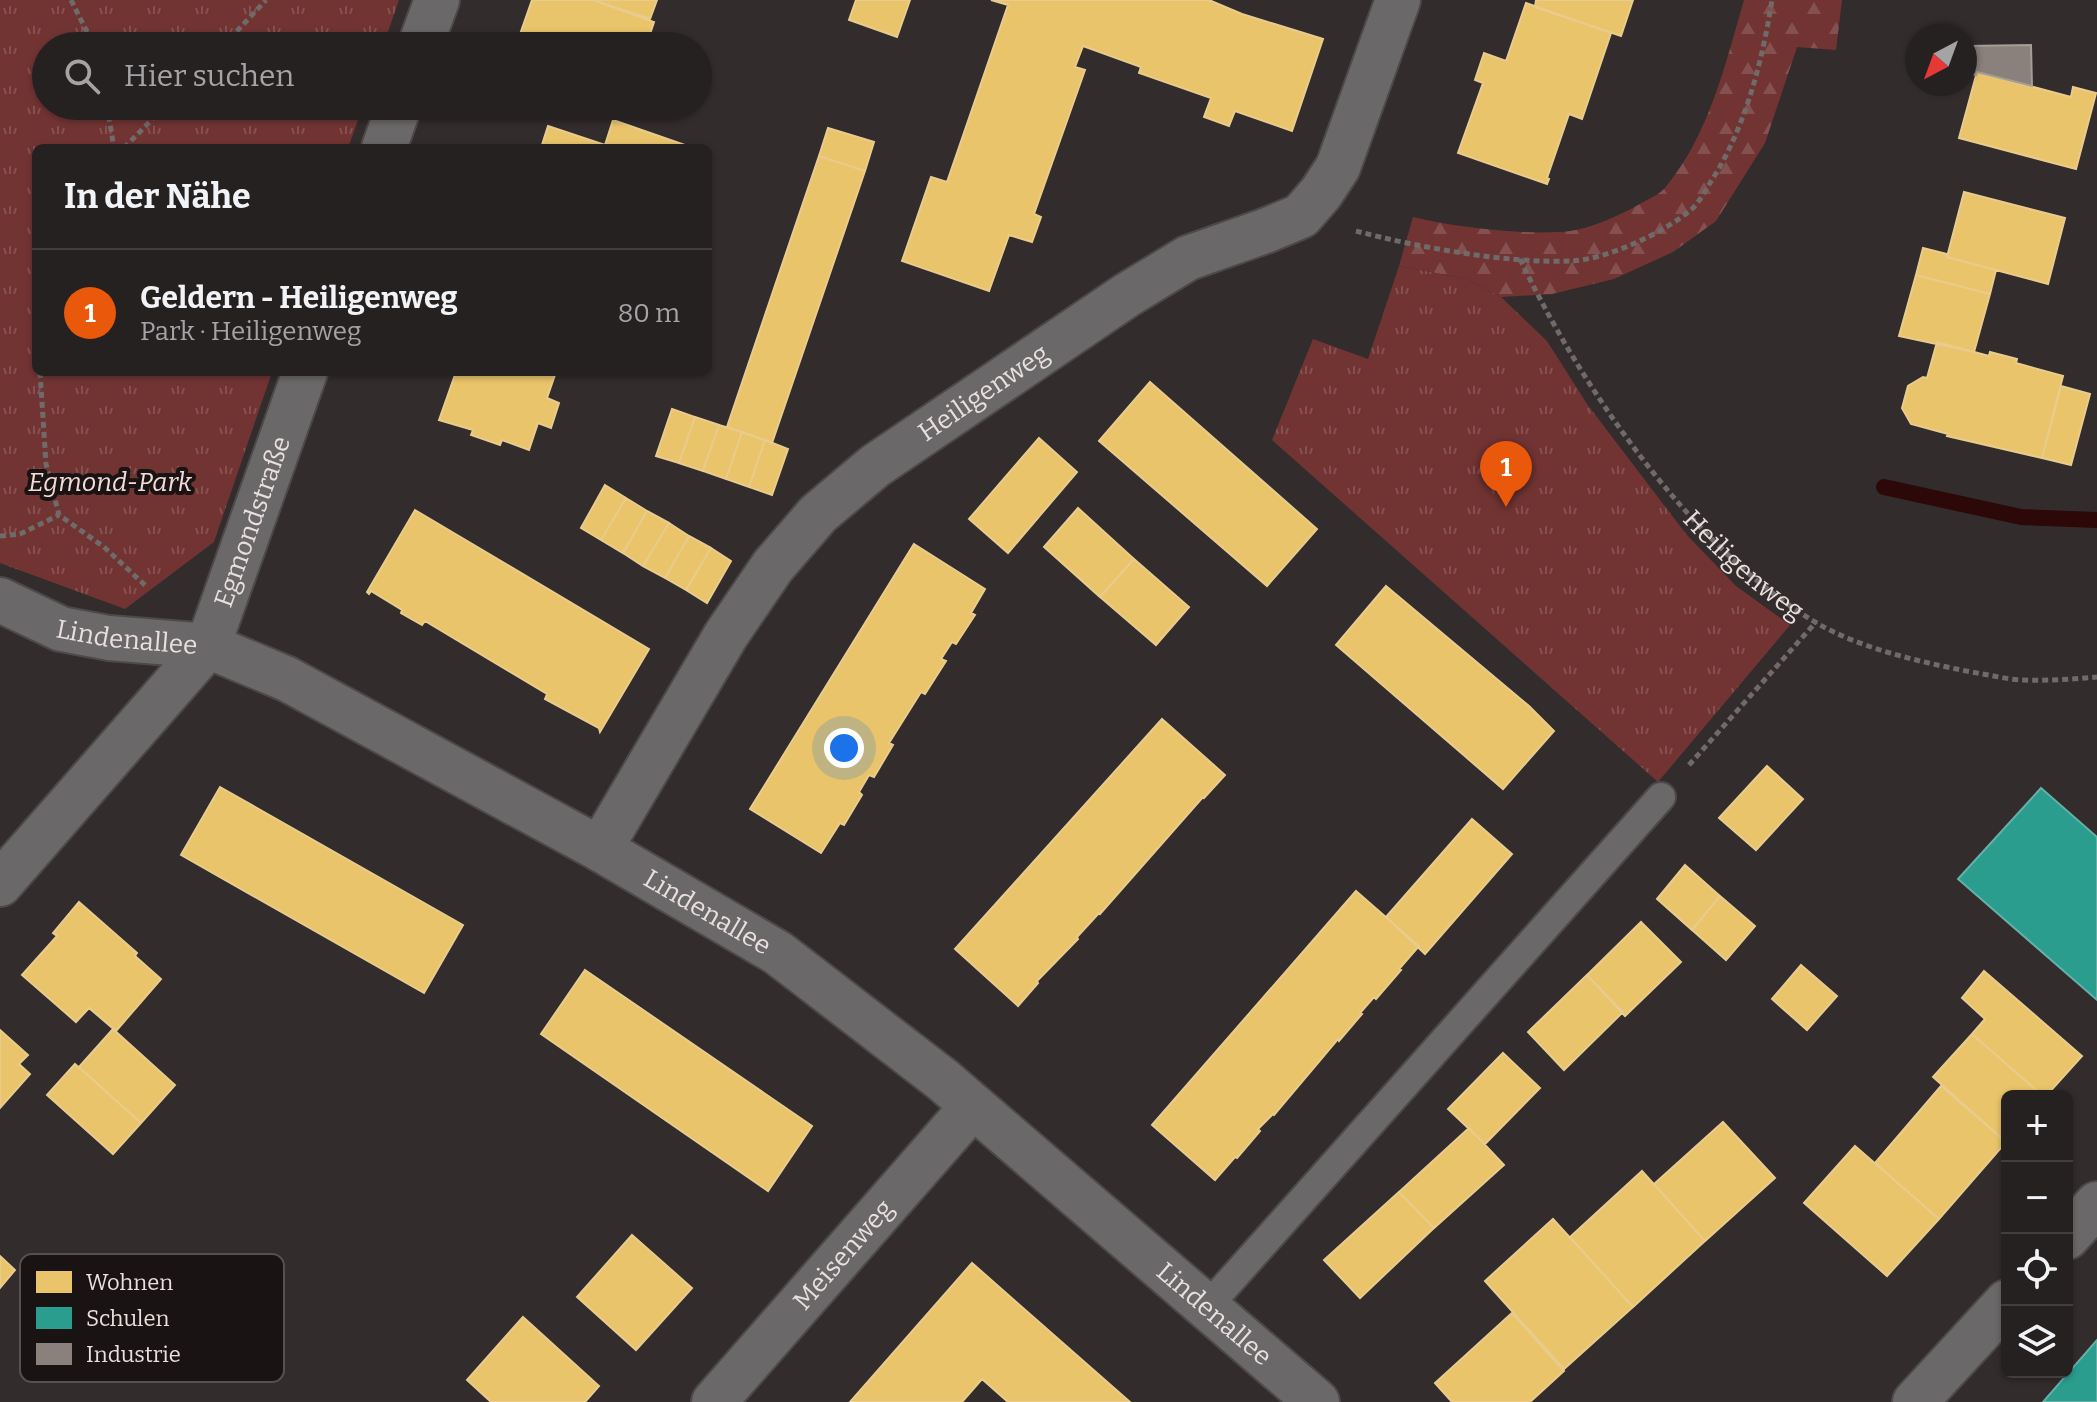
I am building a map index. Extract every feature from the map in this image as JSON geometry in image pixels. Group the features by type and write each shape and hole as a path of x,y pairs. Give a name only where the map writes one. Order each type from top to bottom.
{"street":[{"path":"425,32 437,0"},
{"name":"Heiligenweg","path":"600,849 726,635 773,566 818,514 875,466 1127,295 1188,258 1301,216 1338,167 1398,0"},
{"path":"385,144 394,120"},
{"name":"Egmondstraße","path":"0,884 208,646 304,376"},
{"name":"Lindenallee","path":"0,600 61,629 109,638 208,646 287,679 600,849 778,953 973,1106 1317,1402"},
{"name":"Meisenweg","path":"714,1402 973,1106"},
{"path":"2070,1234 2097,1204"},
{"path":"1915,1402 2003,1306"}],"lane":[{"path":"1207,1307 1661,797"}],"path":[{"path":"71,0 87,32"},
{"path":"236,32 266,0"},
{"path":"1301,216 1378,237 1520,259 1575,261 1627,247 1663,230 1695,206 1723,164 1752,94 1772,0"},
{"path":"109,120 113,144"},
{"path":"128,144 151,120"},
{"name":"Heiligenweg","path":"1520,259 1570,354 1621,430 1708,535 1760,583 1816,622 1876,648 1958,669 2022,680 2097,677"},
{"path":"40,376 46,464 59,515 104,547 151,591"},
{"path":"0,536 20,534 59,515"},
{"path":"1661,797 1816,622"}],"green space":[{"name":"Egmond-Park","path":"0,0 399,0 388,32 32,32 32,120 358,120 349,144 32,144 32,376 271,376 214,542 125,609 0,563"},
{"path":"1744,0 1842,0 1836,50 1797,47 1765,143 1716,221 1673,252 1614,279 1552,294 1501,297 1467,279 1399,266 1413,217 1491,230 1570,231 1613,217 1664,189 1680,168 1704,123"},
{"path":"1399,266 1467,279 1501,297 1547,341 1587,404 1686,534 1736,586 1790,625 1658,782 1272,440 1313,339 1368,359"}],"building: Wohnen":[{"path":"532,0 593,0 654,22 651,32 521,32"},
{"path":"593,0 657,0 650,19"},
{"path":"856,0 910,0 897,37 849,20"},
{"path":"991,0 1209,0 1242,14 1323,39 1292,131 1235,111 1229,126 1204,117 1211,98 1139,73 1141,67 1083,46 1075,67 1085,70 1034,214 1041,217 1032,242 1009,235 989,291 902,261 931,177 947,182 1008,5"},
{"path":"1536,0 1633,0 1621,36 1535,7"},
{"path":"1526,3 1611,33 1582,119 1569,114 1547,184 1458,153 1483,83 1475,80 1484,53 1506,61"},
{"path":"1977,72 2071,97 2073,87 2096,93 2076,169 1959,138 1970,96 1977,96"},
{"path":"613,120 682,144 605,144"},
{"path":"548,126 602,144 542,144"},
{"path":"828,128 874,142 865,171 819,156"},
{"path":"819,156 865,171 772,443 727,427"},
{"path":"1964,192 2065,218 2048,284 1947,257"},
{"path":"1923,248 1996,270 1990,294 1916,275"},
{"path":"1916,275 1990,294 1974,352 1899,336"},
{"path":"1937,342 1989,356 1990,352 2017,359 2016,363 2063,376 2042,458 1947,436 1911,424 1902,408 1908,386 1923,377 1927,378"},
{"path":"455,376 555,376 547,398 559,403 551,428 538,423 529,450 502,440 500,445 471,435 473,430 439,420"},
{"path":"1150,382 1317,529 1267,586 1099,441"},
{"path":"2061,386 2090,394 2071,465 2042,458"},
{"path":"672,409 695,417 679,463 656,456"},
{"path":"695,417 719,425 703,471 679,463"},
{"path":"719,425 742,432 726,479 703,471"},
{"path":"742,432 765,440 749,487 726,479"},
{"path":"1039,438 1077,472 1008,553 969,519"},
{"path":"765,440 788,449 772,495 749,487"},
{"path":"605,485 626,498 601,540 581,528"},
{"path":"626,498 647,511 623,553 601,540"},
{"path":"1078,508 1134,559 1100,597 1044,547"},
{"path":"415,510 649,649 600,732 599,728 545,699 547,694 425,621 422,625 371,591 369,594 367,592"},
{"path":"647,511 669,523 643,566 623,553"},
{"path":"669,523 689,536 665,578 643,566"},
{"path":"689,536 711,548 686,590 665,578"},
{"path":"914,544 985,589 971,613 975,615 956,644 952,642 941,659 946,661 925,694 921,692 889,743 893,745 874,777 869,775 859,792 862,795 844,825 840,823 821,853 750,809"},
{"path":"711,548 731,561 707,603 686,590"},
{"path":"1134,559 1189,607 1156,645 1100,597"},
{"path":"1386,586 1529,706 1554,731 1503,789 1336,645"},
{"path":"1162,719 1225,775 1037,981 1018,1006 955,949"},
{"path":"1767,766 1803,799 1756,850 1719,818"},
{"path":"220,787 463,925 424,993 181,855"},
{"path":"1472,819 1512,854 1425,954 1386,917"},
{"path":"1685,865 1720,896 1692,930 1657,899"},
{"path":"1356,891 1419,946 1376,999 1374,997 1339,1041 1215,1180 1152,1125"},
{"path":"1720,896 1755,926 1726,960 1692,930"},
{"path":"79,902 137,953 135,956 161,979 116,1031 89,1008 76,1022 22,975 57,936 53,933"},
{"path":"1641,922 1681,962 1625,1016 1587,975"},
{"path":"1801,965 1837,996 1807,1030 1772,999"},
{"path":"585,970 812,1126 768,1191 541,1034"},
{"path":"1984,971 2082,1056 2051,1090 2036,1090 1972,1034 1985,1019 1962,998"},
{"path":"1587,975 1623,1012 1564,1070 1528,1032"},
{"path":"113,1029 175,1085 141,1123 79,1067"},
{"path":"0,1030 28,1055 19,1064 30,1074 0,1108"},
{"path":"1972,1034 2036,1090 2001,1090 2001,1138 1933,1077"},
{"path":"1503,1053 1540,1088 1485,1144 1448,1109"},
{"path":"75,1064 141,1123 113,1154 47,1095"},
{"path":"1941,1086 2001,1138 2001,1148 1939,1219 1875,1163"},
{"path":"1723,1122 1775,1178 1705,1241 1654,1184"},
{"path":"1469,1128 1504,1165 1434,1228 1399,1192"},
{"path":"1855,1146 1939,1219 1887,1276 1804,1203"},
{"path":"1642,1171 1705,1241 1633,1307 1570,1237"},
{"path":"1399,1192 1434,1228 1360,1298 1324,1260"},
{"path":"1553,1219 1633,1307 1564,1369 1485,1281"},
{"path":"632,1235 692,1288 636,1350 577,1297"},
{"path":"0,1256 15,1270 0,1288"},
{"path":"972,1263 1130,1402 1008,1402 982,1379 962,1402 850,1402"},
{"path":"1512,1313 1564,1371 1530,1402 1452,1402 1435,1383"},
{"path":"523,1317 599,1386 585,1402 491,1402 467,1380"}],"building: Schulen":[{"path":"2041,788 2097,837 2097,1000 1958,879"},
{"path":"2097,1340 2097,1402 2043,1402 2064,1378 2073,1378 2073,1368"}],"building: Industrie":[{"path":"2031,45 2032,86 1977,72 1977,46"}],"waterway":[{"path":"1884,487 2021,517 2097,520"}],"place":[{"name":"Geldern - Heiligenweg","path":"1506,507"}]}
